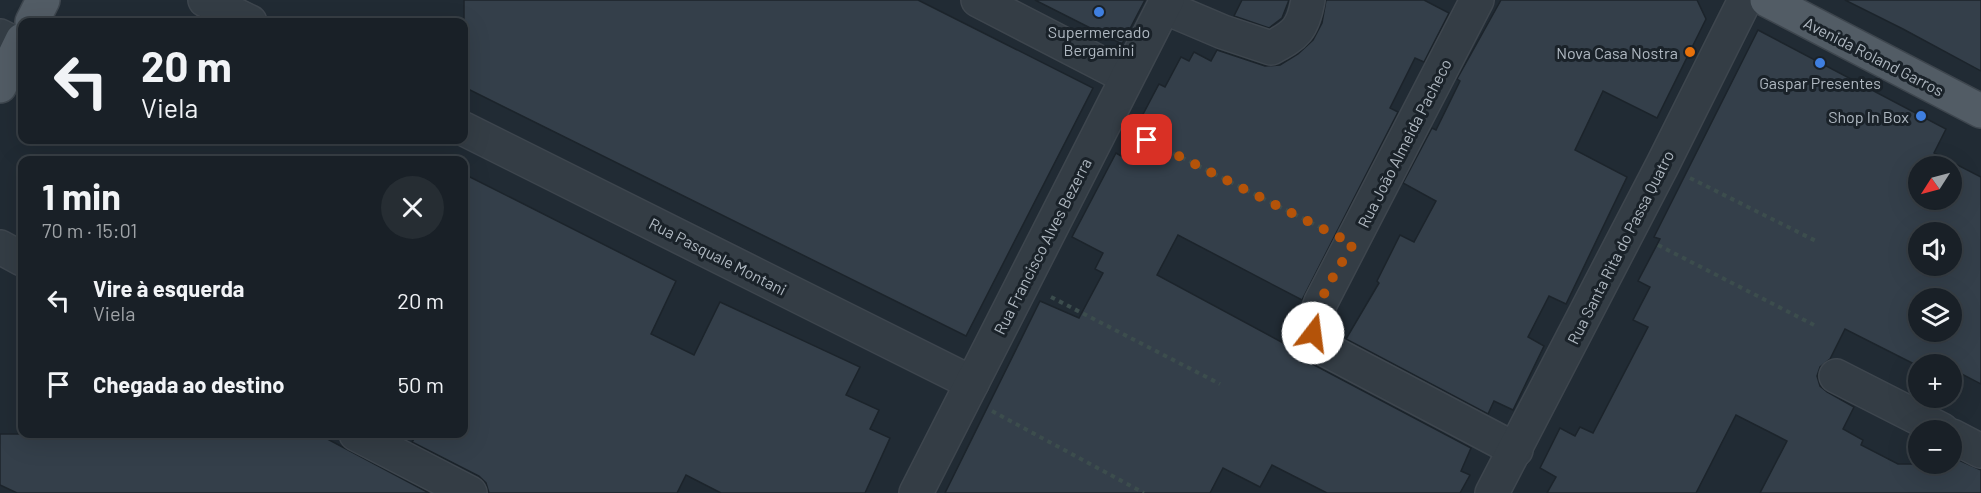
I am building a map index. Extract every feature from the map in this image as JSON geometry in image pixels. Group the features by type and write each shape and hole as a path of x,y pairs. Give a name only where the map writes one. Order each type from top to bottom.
{"main road":[{"path":"30,18 43,0"},
{"name":"Avenida Roland Garros","path":"1767,0 1981,111"},
{"path":"0,86 18,36"}],"street":[{"path":"205,0 242,18"},
{"path":"978,0 1127,77"},
{"path":"1166,3 1223,32 1271,48 1294,36 1306,14 1308,0"},
{"name":"Rua João Almeida Pacheco","path":"1477,0 1313,323 1313,333 1321,346 1516,450"},
{"name":"Rua Santa Rita do Passa Quatro","path":"1492,493 1663,164 1745,0"},
{"name":"Rua Francisco Alves Bezerra","path":"916,493 1166,3"},
{"name":"Rua Pasquale Montani","path":"468,131 972,383"},
{"path":"0,247 18,257"},
{"path":"1836,376 1922,420"},
{"path":"364,438 470,493"},
{"path":"1962,441 1981,451"}],"path":[{"path":"1106,119 1353,244"},
{"path":"1663,164 1816,241"},
{"path":"1628,230 1814,325"},
{"path":"1024,282 1220,384"},
{"path":"972,383 982,405 1144,493"}],"building":[{"path":"464,0 918,0 1093,88 966,336 468,89 468,18 464,18"},
{"name":"Supermercado Bergamini","path":"1035,0 1145,0 1122,44"},
{"path":"1242,0 1289,0 1282,18 1269,28 1234,16"},
{"path":"1326,0 1424,0 1449,13 1424,62 1415,58 1390,108 1398,112 1302,300 1178,235 1157,275 1302,353 1312,364 1471,448 1461,471 1470,475 1460,493 1327,493 1272,465 1260,487 1223,468 1210,493 945,493 1040,301 1079,318 1103,273 1095,269 1103,253 1072,237 1116,153 1121,156 1159,84 1165,87 1181,57 1189,61 1194,52 1211,61 1217,50 1265,66 1280,65 1298,54 1313,40 1322,23"},
{"path":"1501,0 1697,0 1706,19 1657,118 1603,91 1575,150 1627,177 1566,304 1549,296 1528,337 1544,346 1513,410 1494,401 1488,414 1346,339 1379,283 1377,281 1400,235 1414,242 1436,201 1403,183 1432,128 1436,130 1460,81 1457,79"},
{"path":"1845,0 1981,0 1981,71 1903,29"},
{"path":"1758,30 1946,129 1934,153 1940,156 1908,156 1908,210 1962,210 1962,167 1981,177 1981,384 1962,374 1962,354 1908,354 1908,361 1845,329 1830,359 1820,367 1817,376 1820,386 1827,392 1854,407 1843,429 1863,440 1861,445 1898,464 1908,464 1908,474 1962,474 1962,461 1981,470 1981,493 1760,493 1787,441 1736,415 1696,493 1547,493 1556,477 1540,468 1560,428 1575,436 1580,427 1593,433 1648,327 1633,320 1650,287 1638,281 1660,239 1654,237"},
{"path":"468,176 676,281 651,334 694,355 720,302 860,367 846,395 879,410 870,429 890,438 865,493 721,493 686,475 677,493 489,493 486,483 479,476 412,442 414,438 468,438"},
{"path":"0,434 18,434 18,438 326,438 429,493 17,493 0,485"}],"place":[{"name":"Supermercado Bergamini","path":"1099,12"},
{"name":"Nova Casa Nostra","path":"1690,52"},
{"name":"Gaspar Presentes","path":"1820,63"},
{"name":"Shop In Box","path":"1921,116"}],"route":[{"path":"1147,140 1353,244 1321,302 1313,323 1313,333"}]}
